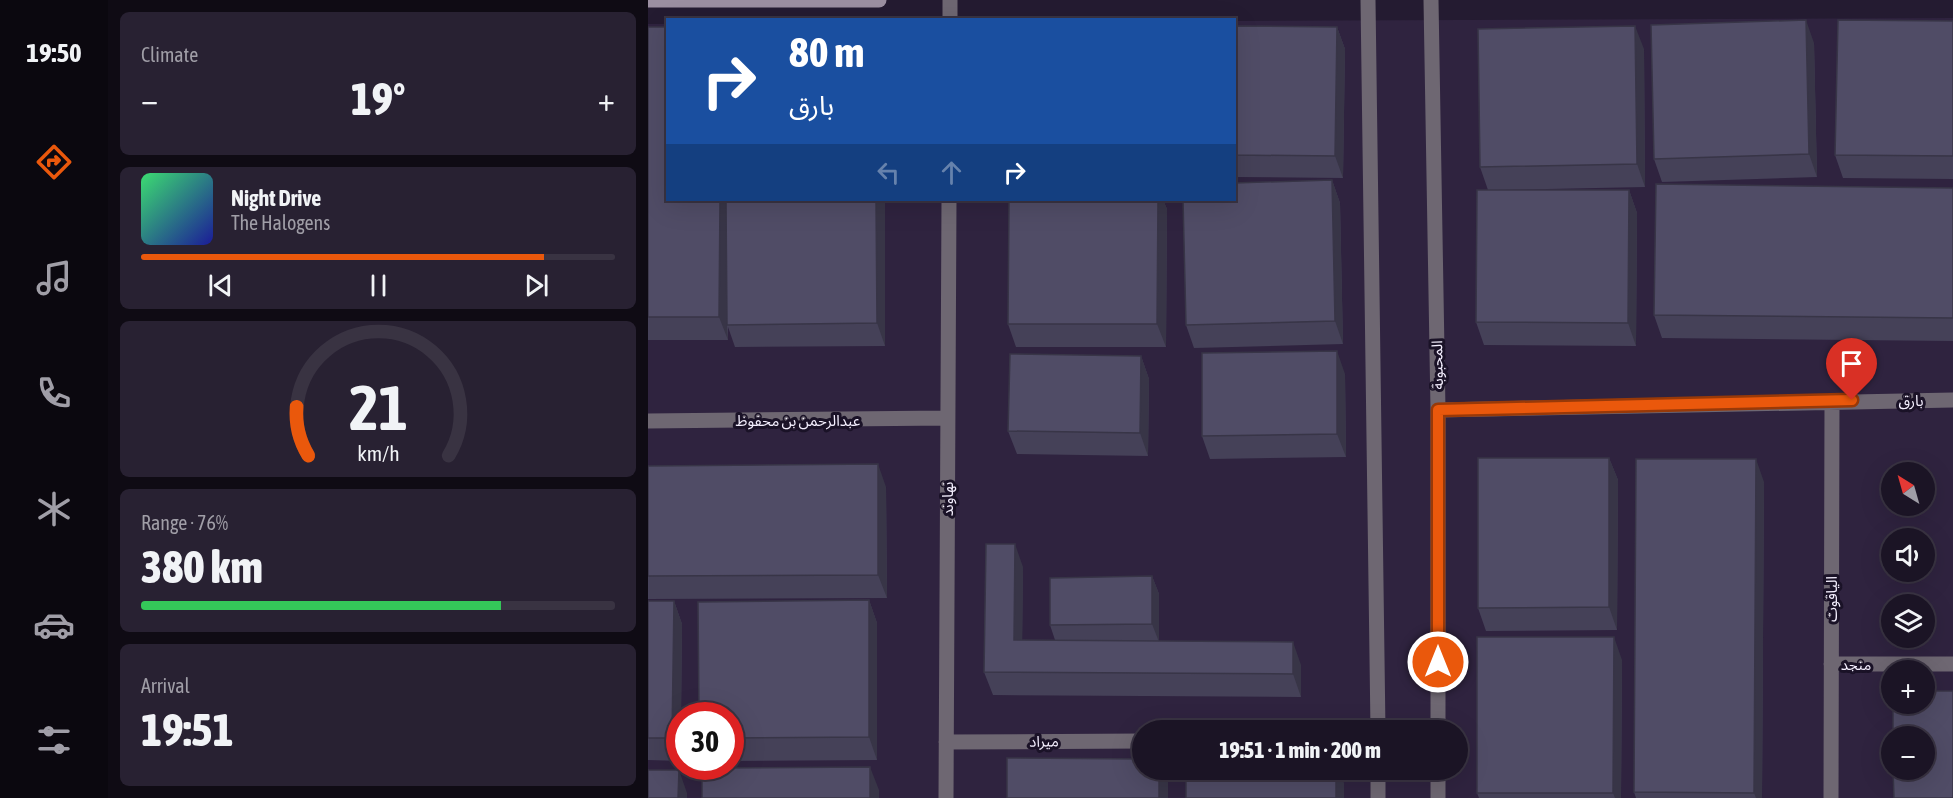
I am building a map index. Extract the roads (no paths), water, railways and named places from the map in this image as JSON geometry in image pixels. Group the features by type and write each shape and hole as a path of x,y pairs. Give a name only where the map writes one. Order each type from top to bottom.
{"street":[{"path":"648,0 879,0"},
{"path":"950,0 950,18"},
{"path":"1368,0 1378,720"},
{"name":"المحبوبة","path":"1431,0 1438,410 1438,720"},
{"name":"نهاوند","path":"945,798 949,201"},
{"name":"بارق","path":"1438,410 1953,400"},
{"name":"الياقوت","path":"1831,798 1832,401"},
{"name":"عبدالرحمن بن محفوظ","path":"648,421 947,418"},
{"name":"منجد","path":"1831,664 1953,664"},
{"name":"ميراد","path":"946,742 1132,741"},
{"path":"1378,780 1378,798"},
{"path":"1438,780 1438,798"}]}
